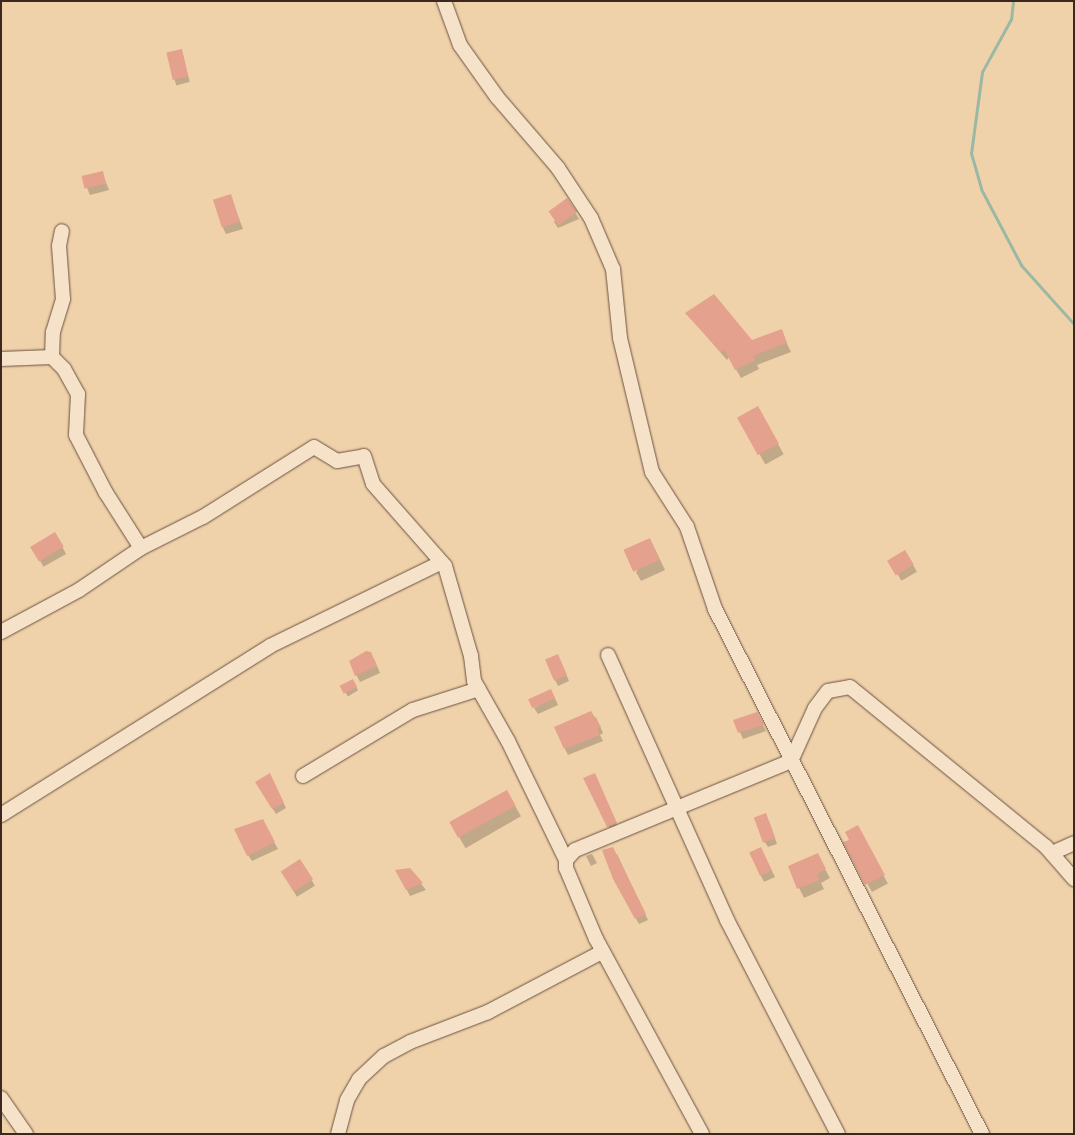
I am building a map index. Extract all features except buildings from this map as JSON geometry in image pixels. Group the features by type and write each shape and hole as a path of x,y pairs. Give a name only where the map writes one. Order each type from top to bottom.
{"street":[{"path":"444,1 460,45 497,96 558,168 591,218 613,269 620,338 652,472 687,527 715,609 982,1134"},
{"path":"52,357 53,332 62,298 58,246 62,231"},
{"path":"1,359 52,357 64,369 78,394 76,435 106,493 141,548"},
{"path":"1,632 79,590 141,548 204,516 314,447 337,461 364,456 372,484 442,562 457,603 471,656 474,681 508,741 566,860 602,952 702,1134"},
{"path":"1,815 270,646 442,562"},
{"path":"608,654 727,920 838,1134"},
{"path":"566,860 575,850 791,761 815,708 828,691 850,687 1052,853 1074,879"},
{"path":"303,776 413,710 480,690"},
{"path":"1052,853 1074,843"},
{"path":"338,1134 347,1100 359,1079 384,1056 410,1042 488,1012 602,952"},
{"path":"1,1098 26,1134"}],"waterway":[{"path":"1013,1 1011,19 982,72 971,153 981,189 1021,265 1074,324"}]}
